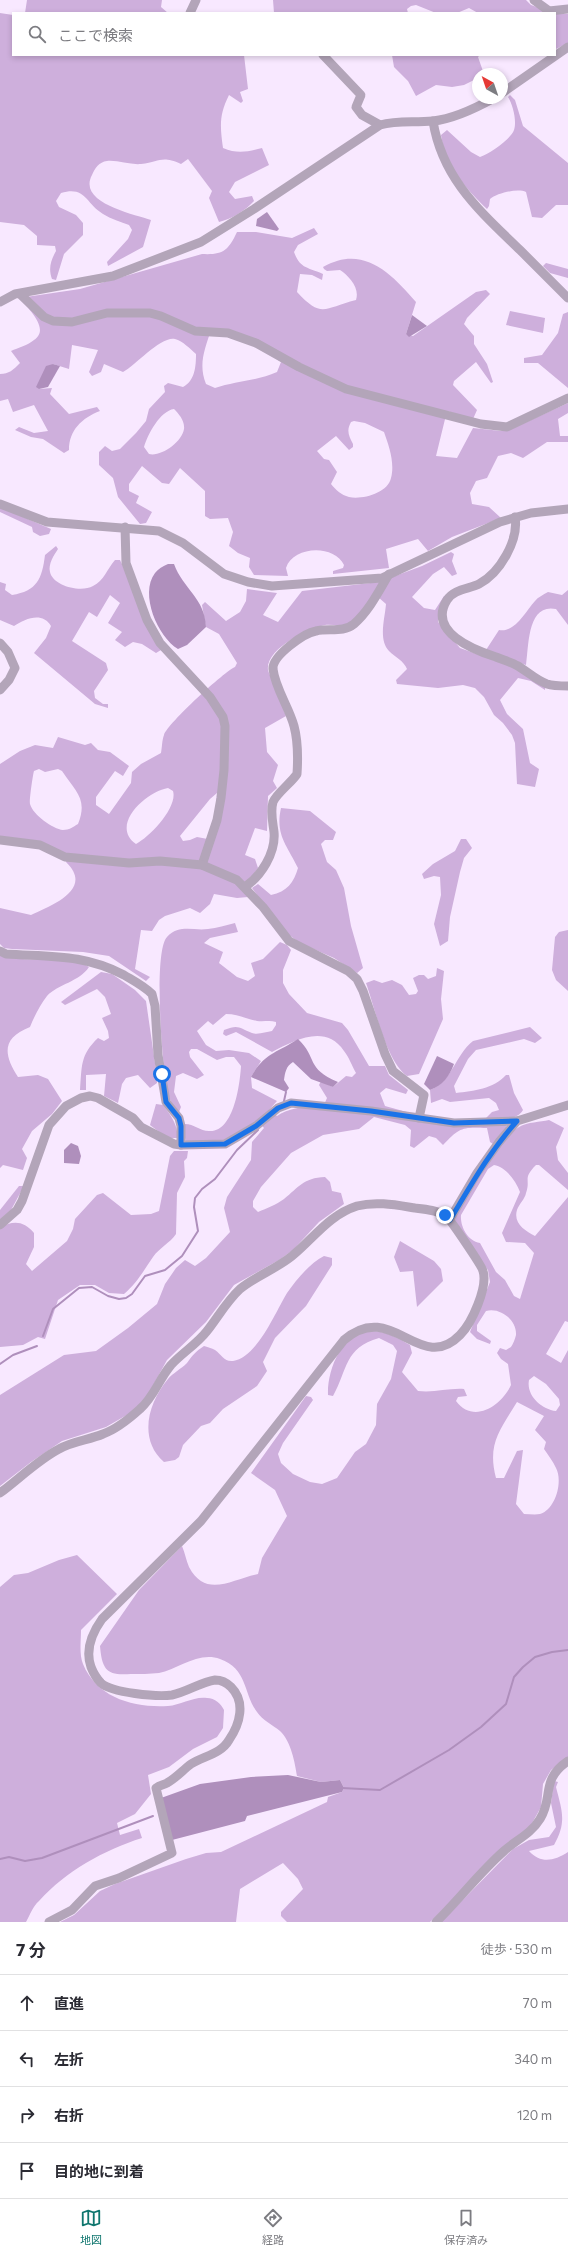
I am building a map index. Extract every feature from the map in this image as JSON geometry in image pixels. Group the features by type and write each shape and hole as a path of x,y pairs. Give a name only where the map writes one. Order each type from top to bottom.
{"street":[{"path":"190,12 196,0"},
{"path":"534,0 549,11 568,8"},
{"path":"556,55 568,47"},
{"path":"324,56 361,95 356,107 359,111 380,125"},
{"path":"508,89 555,56"},
{"path":"0,302 20,294 113,276 201,242 254,209 380,125 397,121 433,121 462,112 480,104"},
{"path":"433,121 442,153 469,199 483,216 568,298"},
{"path":"20,294 44,316 53,322 72,322 107,314 150,313 161,316 195,331 228,333 256,343 298,367 346,388 481,424 507,427 568,398"},
{"path":"0,504 47,522 125,527 159,531 175,538 224,574 260,585 299,585 368,580 405,568 483,529 515,517 531,513 568,509"},
{"path":"515,517 516,525 505,556 485,580 456,592 447,600 442,617 443,624 451,634 465,645 518,666 548,684 568,686"},
{"path":"125,527 126,563 147,620 160,643 210,697 220,711 225,726 224,770 221,798 217,820 202,865"},
{"path":"245,887 255,880 272,849 274,841 272,813 273,802 297,774 295,727 276,679 273,668 274,661 282,652 316,630 342,629 355,624 368,608 389,574"},
{"path":"0,643 8,652 15,668 9,680 0,690"},
{"path":"0,840 40,845 65,857 129,863 160,861 202,865 237,880 245,887 289,940 348,971 360,984 385,1054 394,1071 424,1095 419,1118"},
{"path":"0,950 6,954 83,959 108,967 134,981 152,994 155,1006 158,1055 166,1102 179,1118 181,1126 181,1145"},
{"path":"0,1225 17,1210 22,1201 49,1124 58,1112 73,1101 90,1096 98,1098 128,1115 141,1127 174,1144 181,1145 225,1144 256,1126 278,1108 291,1103 334,1106 454,1123 517,1121 568,1105"},
{"path":"450,1220 477,1173 499,1142 517,1121"},
{"path":"0,1493 59,1449 117,1428 131,1417 148,1402 171,1365 205,1334 230,1300 253,1280 290,1258 334,1217 358,1206 375,1203 423,1208 438,1212 450,1220 479,1261 484,1279 482,1295 465,1329 459,1336 445,1345 431,1347 422,1346 396,1331 380,1326 360,1329 352,1333 344,1340 201,1521 106,1615 96,1628 89,1645 89,1659 93,1671 101,1683 115,1689 165,1696 215,1680 223,1681 236,1692 240,1699 240,1717 229,1740 221,1749 197,1760 166,1784 156,1788 172,1853 118,1878 95,1886 72,1910 49,1922"},
{"path":"436,1922 504,1851 534,1828 544,1812 548,1785 552,1776 568,1761"}],"shaded area":[{"path":"27,0 162,0 161,7 167,12 25,12"},
{"path":"273,0 526,0 531,5 550,12 476,12 469,8 459,12 434,12 416,5 407,9 408,12 274,12"},
{"path":"0,13 12,15 12,56 244,56 248,89 240,92 243,101 241,103 229,95 223,109 221,133 223,148 242,152 262,148 269,165 235,182 229,192 235,199 252,196 254,201 247,208 229,219 219,222 209,198 212,191 188,159 181,164 169,160 141,164 111,161 104,162 94,170 92,175 90,185 92,193 110,206 151,220 143,247 108,266 107,262 128,239 132,230 129,225 103,214 81,194 69,191 61,193 56,201 59,207 76,215 83,223 83,235 64,254 56,280 52,279 50,268 51,261 56,251 55,246 37,245 37,236 24,225 0,222"},
{"path":"556,14 568,14 568,43 556,49"},
{"path":"392,56 479,56 478,57 482,68 472,68 472,81 464,85 452,87 436,85 416,96 408,81 394,67"},
{"path":"510,95 515,100 523,126 568,163 568,205 556,205 542,218 532,217 526,192 522,191 508,192 493,197 490,199 487,209 464,185 452,166 443,146 441,135 447,130 471,152 480,157 499,146 509,138 515,126 514,113 508,97"},
{"path":"267,212 279,229 277,231 256,226 257,219"},
{"path":"314,228 318,234 298,245 294,252 296,258 302,265 323,274 322,280 312,275 300,274 297,292 312,306 318,309 324,309 356,300 357,296 355,287 347,276 340,270 327,271 323,267 337,261 351,259 363,260 386,272 397,281 416,302 406,334 413,336 476,292 486,290 490,294 467,318 464,324 474,336 474,344 487,364 493,382 491,383 476,362 454,381 453,385 477,410 473,419 447,411 436,456 457,458 473,428 501,431 509,430 568,403 568,413 558,419 560,436 568,436 568,442 547,442 523,458 511,453 498,456 487,478 476,481 470,493 472,504 489,507 501,518 452,537 428,551 418,539 386,549 389,568 333,574 333,571 343,568 344,565 339,558 323,551 314,550 297,555 290,561 286,568 288,576 254,575 249,567 250,558 238,553 229,546 233,532 228,518 210,519 205,516 205,491 180,468 169,484 162,483 142,466 129,484 129,491 139,496 136,503 152,512 146,523 140,524 118,497 113,478 99,465 99,452 105,446 112,451 120,449 136,433 146,421 149,409 165,392 164,386 168,383 183,387 190,381 194,373 196,354 184,343 175,339 169,339 156,346 123,372 104,364 101,372 92,376 89,372 98,350 72,345 69,369 53,364 39,389 52,388 50,394 69,414 97,407 100,411 82,421 71,436 69,450 64,453 43,439 31,437 15,430 19,427 34,433 48,431 34,405 13,412 8,399 0,401 0,374 11,371 20,363 11,351 32,342 39,335 40,330 36,318 19,298 80,289 202,254 215,254 228,248 237,232 256,232 292,238","holes":["211,330 235,331 281,362 277,372 215,388 206,384 202,363","174,409 184,423 182,434 170,448 159,453 149,454 144,447 148,436 159,418","354,421 365,423 384,432 392,461 391,478 385,488 374,494 354,498 341,494 331,484 337,472 329,460 324,459 317,451 336,436 349,450 353,447 348,431 351,422"]},
{"path":"546,263 568,269 568,278 550,273 543,266"},
{"path":"510,311 545,318 543,333 506,325"},
{"path":"568,312 568,388 538,363 524,363 524,358 542,355 558,333 563,314"},
{"path":"412,315 427,326 409,337 406,334"},
{"path":"53,364 60,366 48,387 39,389 36,387 46,366"},
{"path":"0,507 51,529 49,534 40,536 33,532 32,527 0,512"},
{"path":"56,546 58,549 53,557 50,572 56,581 68,587 82,589 97,584 103,578 112,563 115,560 120,560 161,650 156,653 142,644 133,642 125,647 115,640 122,632 108,623 120,603 110,595 97,617 89,612 72,641 106,663 108,670 94,691 95,698 103,704 108,704 108,708 95,704 34,653 46,638 51,626 47,621 33,618 14,626 0,620 0,582 6,584 5,590 12,595 33,587 40,577 45,555"},
{"path":"451,552 454,554 452,561 457,574 452,576 444,567 433,574 412,597 424,608 435,610 444,596 446,597 438,613 438,622 460,648 513,667 545,687 545,690 531,681 518,678 500,700 507,714 523,729 530,763 539,769 535,787 517,784 515,743 512,735 503,723 494,715 484,697 475,688 463,685 438,688 397,684 396,680 407,669 386,646 383,629 386,604 378,597 355,620 348,624 325,625 309,630 280,647 269,662 268,670 277,688 286,716 265,728 267,752 278,765 273,781 277,788 268,796 267,831 255,828 245,855 255,859 258,868 252,877 248,897 237,898 214,894 210,904 200,913 190,908 165,916 159,920 152,931 141,930 135,969 150,977 146,981 109,956 83,952 12,949 4,948 0,944 0,908 31,915 59,901 67,895 73,888 75,880 73,872 66,862 67,854 0,838 0,764 20,751 35,745 53,748 58,737 85,745 91,743 98,750 110,752 129,766 123,776 115,771 96,797 96,805 109,814 131,783 132,772 141,764 161,753 163,737 175,720 197,698 235,667 237,663 219,634 206,627 202,605 205,602 226,621 240,612 246,601 247,589 277,593 263,615 278,622 302,591 379,582 422,566","holes":["39,769 45,772 58,769 62,771 76,790 82,808 78,824 71,828 63,830 59,829 44,821 35,813 30,804 31,788 34,771","168,788 173,791 171,805 162,821 148,835 136,844 129,836 127,828 129,819 134,810 142,802 159,790","217,793 213,840 197,837 183,841 180,836 210,799"]},
{"path":"168,564 174,564 178,573 198,601 205,617 206,627 187,645 178,649 164,635 153,614 150,603 149,592 155,573"},
{"path":"568,590 568,625 556,609 547,609 540,613 535,619 531,628 526,665 486,650 499,630 505,630 515,625 539,597 548,592 562,595"},
{"path":"281,808 310,811 336,832 333,840 325,840 321,844 327,862 336,870 344,888 351,926 363,968 357,973 334,958 300,943 289,935 279,925 252,888 258,884 271,895 277,894 289,886 298,868 283,840 281,833"},
{"path":"461,839 466,839 472,848 464,858 460,872 450,917 448,941 440,946 434,924 441,895 440,877 434,876 424,879 422,874 433,864 455,851"},
{"path":"235,923 238,932 210,938 204,943 223,952 219,963 237,977 248,981 255,976 251,963 263,959 280,942 287,945 291,950 283,970 283,983 289,994 307,1013 342,1023 348,1030 369,1066 385,1066 389,1075 408,1090 406,1094 386,1088 380,1093 385,1106 414,1114 412,1120 506,1125 507,1128 493,1144 490,1142 487,1128 467,1128 458,1131 443,1145 436,1138 429,1136 414,1148 410,1146 411,1130 405,1125 374,1117 359,1129 323,1135 291,1153 261,1187 253,1201 253,1207 258,1212 281,1201 306,1181 325,1177 330,1182 332,1191 341,1193 344,1204 319,1222 293,1250 279,1260 234,1285 206,1322 167,1360 145,1400 132,1412 106,1427 62,1441 31,1462 0,1486 0,1395 64,1355 96,1351 128,1328 157,1304 165,1284 176,1268 185,1260 195,1266 206,1258 230,1232 224,1208 227,1197 251,1160 252,1142 264,1128 258,1121 225,1141 186,1142 184,1134 185,1124 209,1131 218,1129 230,1116 237,1095 241,1066 234,1057 226,1057 217,1060 197,1049 191,1049 189,1052 190,1057 204,1075 197,1079 183,1073 176,1076 174,1092 181,1107 179,1112 173,1105 169,1097 166,1084 164,1065 160,1014 160,965 163,947 167,937 172,933 181,929 208,929","holes":["226,1014 257,1021 274,1021 276,1022 276,1025 272,1031 257,1034 239,1027 233,1027 224,1030 223,1034 226,1036 236,1032 272,1052 299,1039 319,1036 328,1038 344,1051 356,1073 352,1077 346,1076 333,1087 321,1081 319,1085 327,1098 323,1107 299,1108 287,1111 277,1116 269,1110 277,1101 252,1088 251,1077 261,1061 249,1053 229,1050 216,1051 206,1045 197,1031 208,1021 213,1025"]},
{"path":"568,930 568,991 556,980 552,970 555,937 559,932"},
{"path":"0,954 21,959 68,960 89,967 80,976 47,996 37,1011 30,1027 14,1036 8,1048 10,1061 18,1077 38,1075 48,1079 62,1101 52,1114 32,1131 22,1149 27,1158 23,1170 3,1165 0,1168"},
{"path":"437,968 444,971 441,999 443,1019 419,1074 407,1076 393,1059 387,1047 366,983 374,980 382,983 392,980 402,985 409,995 416,994 418,991 413,978 419,975 424,975 428,979 436,976"},
{"path":"101,972 112,974 135,990 146,1001 157,1077 157,1083 150,1088 138,1075 126,1078 122,1084 118,1103 104,1096 106,1074 86,1075 86,1090 80,1090 83,1061 88,1050 98,1038 104,1041 109,1038 108,1031 102,1018 111,1014 105,997 97,989 65,1005 61,1002"},
{"path":"530,1027 542,1038 535,1043 524,1039 476,1050 468,1059 454,1086 456,1093 476,1090 489,1086 501,1080 506,1075 509,1075 514,1093 523,1110 520,1114 512,1118 486,1118 492,1112 499,1110 496,1103 489,1098 450,1102 442,1099 431,1103 430,1090 449,1075 462,1053 473,1041"},
{"path":"298,1039 308,1052 316,1067 328,1077 338,1082 333,1087 311,1079 293,1062 287,1068 285,1075 284,1080 289,1088 286,1092 251,1077 266,1058"},
{"path":"437,1056 454,1064 445,1080 439,1086 430,1090 424,1084"},
{"path":"156,1104 163,1105 171,1116 177,1129 177,1138 167,1138 150,1125"},
{"path":"549,1120 564,1128 556,1147 558,1160 568,1173 568,1190 539,1165 536,1165 529,1173 525,1195 516,1215 518,1223 527,1232 535,1236 568,1197 568,1322 565,1321 546,1354 561,1363 568,1350 568,1758 551,1770 543,1784 541,1807 531,1825 430,1922 287,1922 281,1916 281,1912 303,1889 298,1879 283,1863 240,1889 236,1922 60,1922 74,1915 100,1891 115,1884 186,1859 206,1853 221,1852 327,1802 328,1797 342,1792 344,1788 340,1780 321,1782 297,1776 292,1752 284,1735 259,1715 249,1697 240,1675 229,1663 212,1657 204,1657 159,1673 116,1674 107,1670 104,1666 100,1646 139,1590 182,1546 189,1567 196,1577 211,1585 258,1574 262,1558 287,1516 275,1490 251,1473 306,1396 311,1397 313,1400 283,1443 278,1454 281,1463 293,1474 310,1482 322,1484 337,1478 355,1452 366,1444 376,1425 377,1404 391,1379 397,1351 393,1345 379,1338 359,1347 348,1361 333,1396 328,1395 330,1374 338,1354 352,1337 361,1333 377,1331 392,1335 410,1345 412,1353 402,1372 418,1391 464,1389 467,1396 458,1397 456,1401 463,1408 471,1411 479,1412 487,1410 507,1392 511,1385 508,1364 501,1359 497,1353 500,1348 506,1350 511,1347 516,1335 516,1329 514,1324 507,1316 491,1310 486,1311 477,1325 477,1331 491,1341 490,1344 477,1339 470,1332 490,1282 488,1270 454,1223 456,1216 476,1181 501,1143 510,1134 523,1125","holes":["494,1165 503,1169 510,1175 520,1192 502,1233 506,1242 525,1243 534,1253 520,1299 514,1296 505,1280 496,1272 480,1243 475,1242 465,1232 461,1219 461,1215 488,1169","534,1376 546,1384 559,1399 560,1405 556,1411 550,1410 540,1404 532,1396 529,1380","517,1402 544,1416 535,1430 546,1442 544,1449 555,1465 559,1480 557,1494 554,1501 546,1511 540,1514 524,1514 516,1504 523,1450 517,1451 504,1478 496,1478 493,1456 494,1446 501,1429"]},
{"path":"71,1143 78,1146 81,1156 79,1164 64,1163 64,1150"},
{"path":"174,1151 188,1151 187,1158 184,1161 185,1177 177,1193 176,1234 155,1254 133,1285 124,1294 109,1293 95,1285 80,1285 58,1300 45,1339 38,1337 23,1345 0,1347 0,1228 5,1225 18,1223 26,1226 34,1233 34,1247 26,1264 32,1271 67,1241 73,1229 75,1219 97,1195 103,1193 131,1215 151,1214 159,1211 170,1156"},
{"path":"19,1186 24,1186 11,1210 0,1220 0,1210"},
{"path":"400,1241 434,1261 441,1269 443,1281 417,1307 413,1271 400,1272 394,1257"},
{"path":"324,1256 332,1258 332,1265 306,1306 275,1338 263,1362 267,1371 257,1386 223,1409 210,1423 201,1426 183,1445 179,1457 175,1460 164,1462 156,1453 151,1443 149,1421 155,1399 168,1379 204,1346 214,1349 225,1359 230,1361 242,1358 250,1352 265,1333 287,1293 309,1267"},
{"path":"77,1555 117,1594 81,1630 81,1656 89,1676 107,1693 130,1703 168,1706 197,1698 213,1699 224,1710 223,1728 217,1737 193,1749 169,1767 148,1775 151,1794 135,1814 117,1823 120,1835 139,1829 142,1838 100,1855 73,1871 61,1880 37,1903 26,1922 0,1922 0,1587 14,1575 28,1573 59,1560"},
{"path":"288,1775 321,1782 340,1780 344,1788 342,1792 247,1816 245,1821 172,1840 161,1798 200,1784 251,1777"},
{"path":"554,1781 558,1782 556,1787 562,1816 561,1830 554,1845 529,1851 538,1858 548,1860 568,1852 568,1922 441,1922 513,1849 529,1840 549,1837 556,1827 551,1803"}],"waterway":[{"path":"284,1101 286,1092"},
{"path":"43,1336 53,1309 79,1288 92,1287 108,1296 119,1299 126,1298 132,1294 145,1276 165,1270 182,1256 198,1231 194,1207 195,1198 202,1189 215,1179 237,1150 258,1130"},
{"path":"0,1364 13,1355 37,1346"},
{"path":"342,1788 380,1790 449,1750 481,1727 506,1704 514,1677 523,1667 535,1657 552,1652 568,1650"},
{"path":"0,1859 9,1857 25,1861 42,1858 153,1816"}],"route":[{"path":"162,1074 166,1102 179,1118 181,1126 181,1145 218,1146 225,1144 256,1126 284,1104 291,1103 319,1104 419,1118 435,1122 454,1123 517,1121 499,1142 477,1173 450,1220 445,1215"}]}
